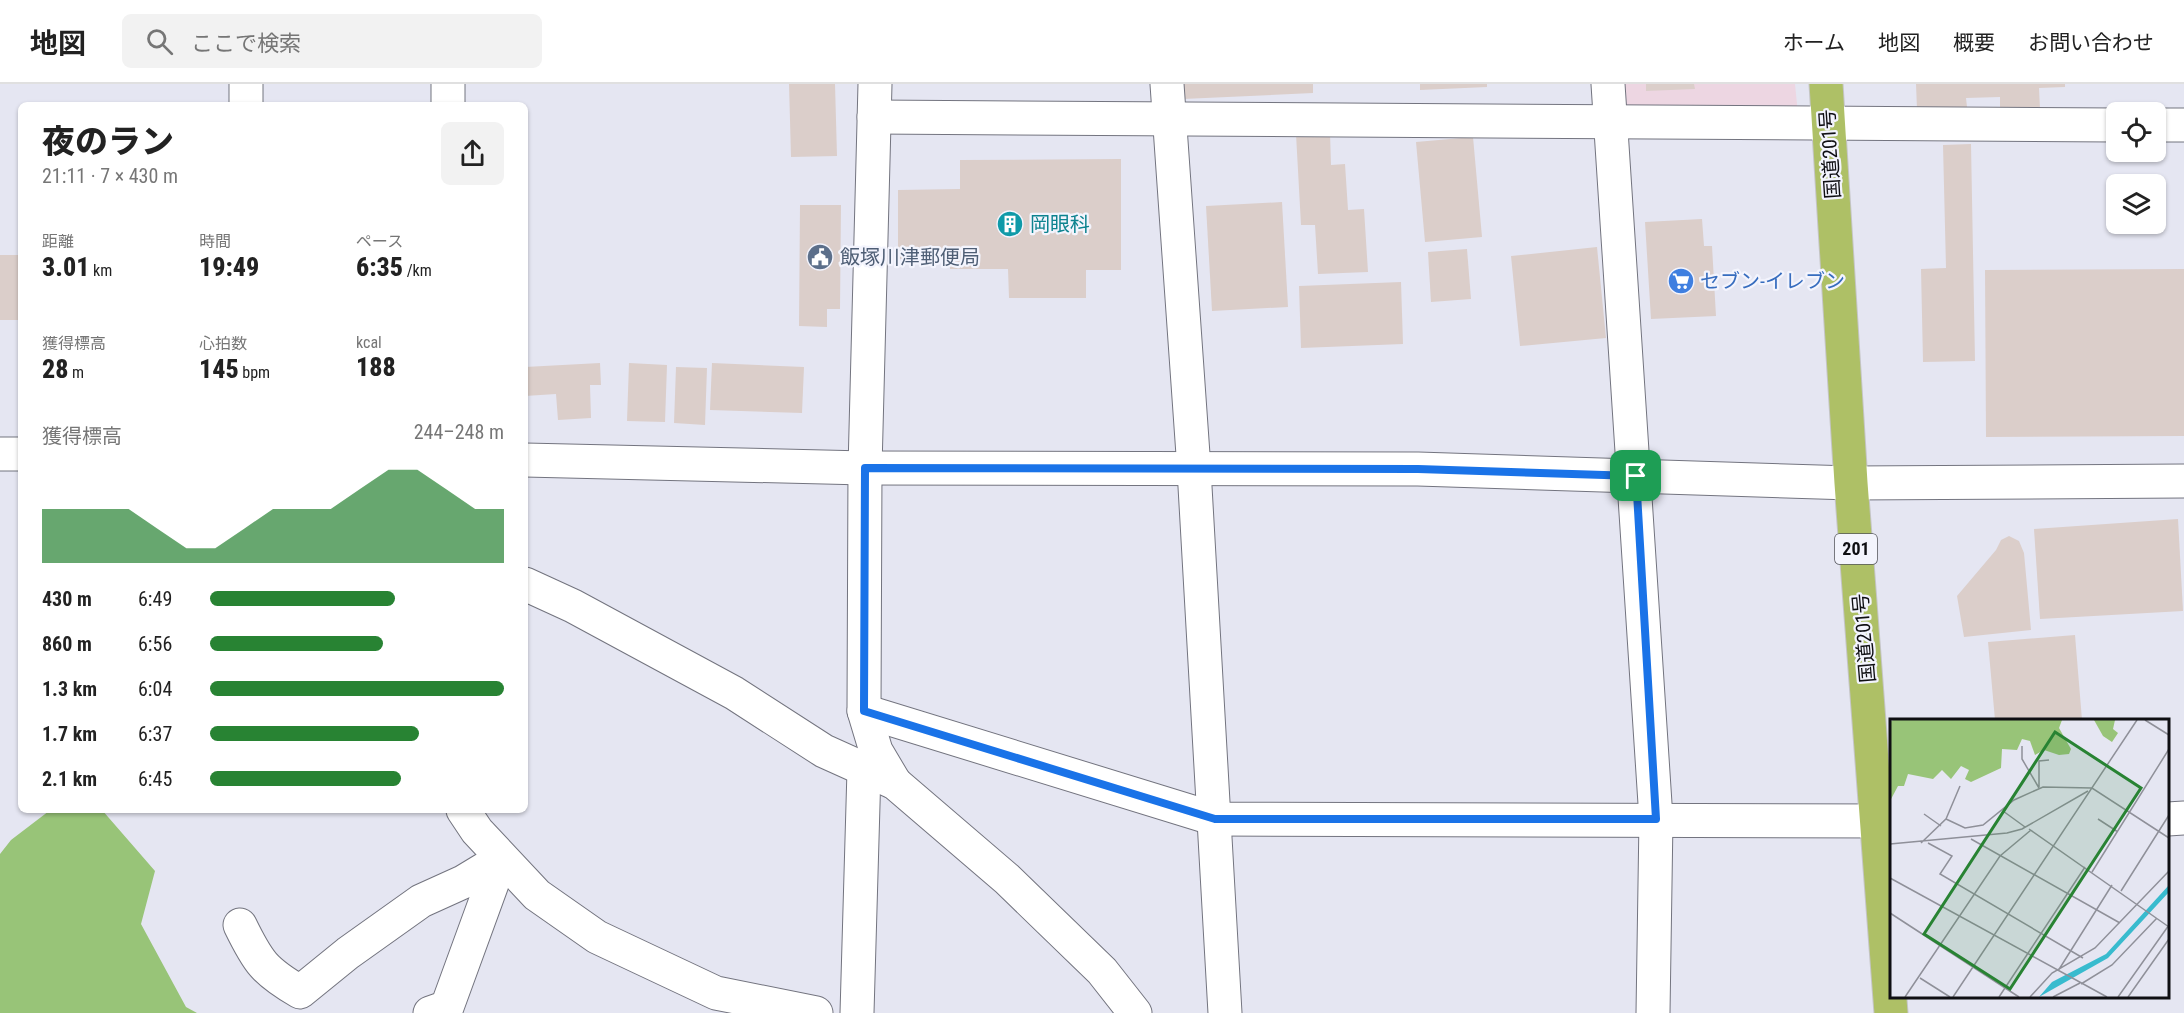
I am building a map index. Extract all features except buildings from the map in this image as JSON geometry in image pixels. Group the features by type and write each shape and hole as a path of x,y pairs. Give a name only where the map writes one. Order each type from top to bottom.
{"highway":[{"name":"国道201号","path":"1826,84 1851,483 1885,821 1890,981"},
{"name":"国道201号","path":"1891,998 1891,1013"}],"street":[{"path":"246,84 246,102"},
{"path":"448,84 448,102"},
{"path":"875,84 865,468 864,711 876,751 895,783"},
{"path":"1167,84 1194,469 1225,1013"},
{"path":"1608,84 1636,476 1656,819 1653,1013"},
{"path":"874,117 2106,125"},
{"path":"2166,125 2184,125"},
{"path":"0,454 18,454"},
{"path":"528,460 865,468 1418,469 1851,483 2184,481"},
{"path":"528,585 573,606 734,693 824,751 895,783 1007,879 1102,971 1135,1013"},
{"path":"864,711 1215,819 1885,821"},
{"path":"857,1013 864,770"},
{"path":"465,813 501,859 537,895 597,937 717,993 816,1013"},
{"path":"2169,819 2184,818"},
{"path":"240,925 253,951 271,974 300,992 348,953 422,901 463,882 501,859"},
{"path":"430,1013 447,1007 501,859"}],"shaded area":[{"path":"1615,84 1795,84 1798,114 1617,113"}],"green space":[{"path":"46,813 105,813 155,871 141,924 186,1007 197,1013 0,1013 0,854 11,840"}],"place":[{"name":"岡眼科","path":"1010,224"},
{"name":"飯塚川津郵便局","path":"820,257"},
{"name":"セブン-イレブン","path":"1681,281"}],"route":[{"path":"865,468 1418,469 1636,476 1656,819 1215,819 864,711 865,468"}]}
